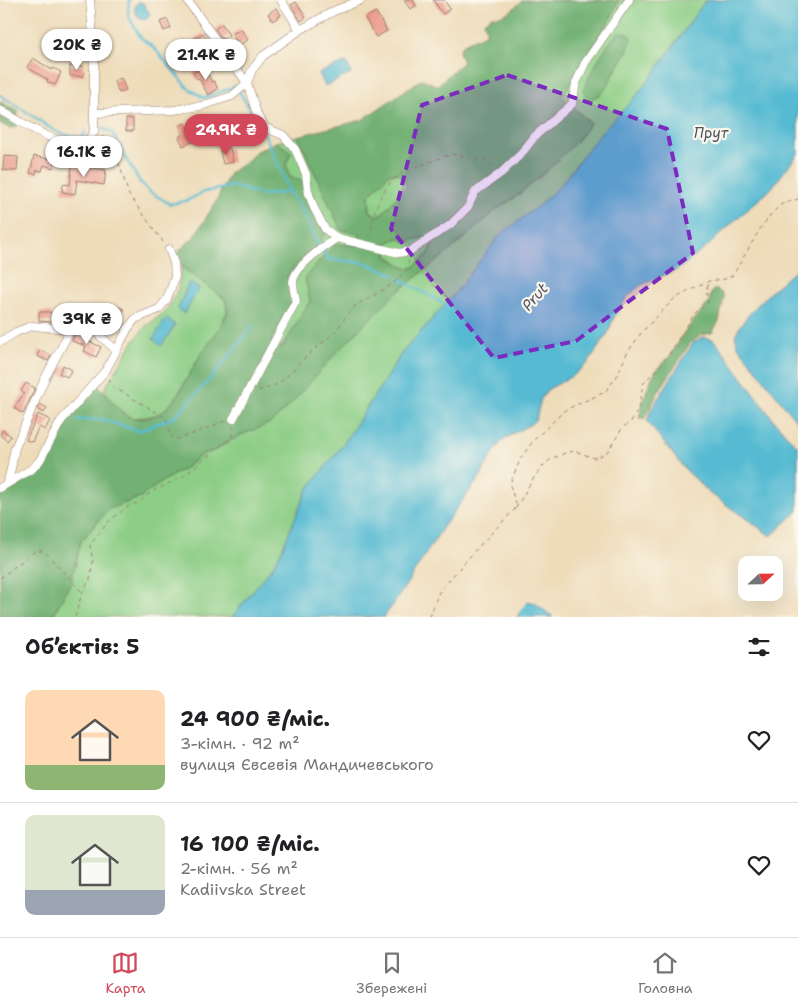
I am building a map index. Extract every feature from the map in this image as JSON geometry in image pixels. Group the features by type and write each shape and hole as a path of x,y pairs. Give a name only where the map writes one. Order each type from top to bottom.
{"street":[{"path":"0,110 51,138 75,146 85,145 94,132 94,49 90,0"},
{"path":"187,0 245,85 258,117 266,128 283,135 295,149 306,174 308,191 314,208 325,229 337,238 399,253 410,251 450,225 468,207 475,192 501,173 535,136 572,104 576,83 584,63 629,0"},
{"path":"281,0 300,30"},
{"path":"94,113 174,110 200,106 232,96 245,85 252,70 263,56 300,30 334,11 361,0"},
{"path":"233,419 296,302 293,281 298,268 337,238"},
{"path":"0,488 7,482 33,468 40,460 61,421 73,405 106,370 135,319 159,309 167,299 175,277 174,263 169,249"},
{"path":"0,342 16,332 32,326 71,330 97,328 99,335 116,350"},
{"path":"7,482 11,473 15,448 45,378 71,330"}],"path":[{"path":"94,132 109,141 115,151 129,195 169,249"},
{"path":"365,245 371,232 375,210 381,196 392,180 407,170 451,154 473,160 485,160 501,173"},
{"path":"515,509 516,504 511,489 511,481 521,458 533,441 565,410 605,392 617,376 627,353 642,332 674,299 688,290 709,281 725,280 733,275 760,229 772,213 782,204 798,199"},
{"path":"410,251 419,270 447,297"},
{"path":"249,389 268,389 293,372 309,353 336,331 354,306 388,288 402,274 409,262 410,251"},
{"path":"430,617 438,594 481,544 515,509 543,466 551,459 565,453 575,451 594,458 600,457 608,451 638,410 643,384 669,355 694,314 708,303 706,291 709,281"},
{"path":"75,617 82,593 90,579 93,560 90,545 96,536 127,507 139,502 153,491 182,477 232,437 233,419 196,431 177,440 172,439 166,418 112,386 106,370"},
{"path":"0,578 35,551 44,551 82,593"}],"highlighted area":[{"path":"507,75 667,129 693,253 576,341 494,358 391,229 422,105"}],"green space":[{"path":"523,0 619,0 609,21 582,62 576,77 561,96 590,123 577,141 549,169 517,196 496,210 447,253 397,292 338,351 289,406 271,423 241,435 213,451 203,454 141,497 109,509 81,541 71,582 52,617 0,617 0,492 43,466 54,443 58,427 96,385 127,416 139,419 162,412 179,393 224,319 227,311 225,299 182,267 178,252 194,237 216,202 231,172 248,161 255,152 276,142 291,152 286,165 290,177 306,183 319,209 325,234 287,276 295,297 271,340 282,348 310,301 305,277 335,244 358,245 360,234 341,230 298,136 362,120 422,79 437,86 463,62 459,52 462,45 487,33 484,22 491,16 505,14","holes":["398,173 404,179 407,186 382,214 377,216 370,211 369,195 389,174","426,237 432,242 430,252 413,268 405,268 387,256 387,243 398,238 406,242"]},
{"path":"619,0 706,0 653,75 633,100 603,130 559,187 499,236 457,291 402,353 343,445 307,490 281,552 273,566 232,617 52,617 71,582 81,541 109,509 141,497 203,454 213,451 241,435 338,351 397,292 447,253 496,210 517,196 549,169 577,141 590,123 561,96 576,77 582,62 609,21","holes":["632,37 626,54 601,94 583,91 591,73 613,38"]},
{"path":"619,32 626,33 632,37 626,54 601,94 593,98 586,98 583,91 590,76 603,52"},
{"path":"0,102 18,111 16,127 9,128 0,123"},
{"path":"298,136 341,229 360,234 358,246 305,277 310,301 282,349 271,341 287,276 296,264 320,243 286,165 291,152 276,142"},
{"path":"398,173 404,179 407,186 382,214 377,216 370,211 369,195 389,174"},
{"path":"426,237 432,242 430,252 413,268 405,268 387,255 387,243 398,238"},
{"path":"182,267 225,299 227,312 214,338 201,354 175,399 161,413 147,417 131,418 115,406 104,390 133,342 145,327 166,311 178,289"},
{"path":"713,290 718,290 724,296 719,321 712,333 701,335 690,343 657,394 645,418 639,418 649,384 654,374 710,302"}],"water":[{"name":"Прут","path":"706,0 798,0 798,154 770,190 708,246 677,270 641,285 627,297 614,317 608,333 587,364 574,375 547,390 541,399 536,419 501,442 480,477 443,527 384,617 232,617 273,566 281,552 307,490 343,445 402,353 457,291 499,236 559,187 603,130 633,100 653,75"},
{"path":"139,2 143,3 150,14 148,18 143,20 135,10 135,5"},
{"path":"347,62 351,74 325,86 319,73"},
{"path":"798,268 798,423 738,346 735,336 745,319 754,309 772,290"},
{"path":"189,282 199,289 184,314 178,309"},
{"path":"166,318 175,325 161,346 153,339"},
{"path":"703,337 714,340 775,422 798,447 798,511 771,536 711,494 683,467 647,421 651,410 693,343"},
{"path":"529,601 535,603 553,617 517,617"}],"building":[{"path":"404,0 413,0 416,6 410,9"},
{"path":"433,0 444,0 450,9 443,14"},
{"path":"296,2 306,17 301,21 291,5"},
{"path":"276,8 281,15 273,21 268,14"},
{"path":"376,12 387,31 376,37 365,18"},
{"path":"167,19 171,28 164,31 160,22"},
{"path":"222,24 229,35 222,39 215,29"},
{"path":"241,29 248,40 239,45 232,34"},
{"path":"203,33 206,39 197,44 194,39"},
{"path":"33,58 52,70 53,68 61,72 55,85 47,82 48,80 27,67"},
{"path":"70,66 83,66 84,76 70,76"},
{"path":"204,67 218,89 208,95 199,78 197,79 193,73"},
{"path":"121,78 126,90 119,93 114,81"},
{"path":"204,118 210,125 205,129 199,122"},
{"path":"126,119 133,119 133,131 126,131"},
{"path":"185,123 196,140 183,146 179,137 183,135 179,126"},
{"path":"103,146 111,148 109,155 102,153"},
{"path":"230,148 233,162 223,164 220,150"},
{"path":"4,156 18,157 17,171 3,170"},
{"path":"34,156 56,159 53,168 44,165 42,171 37,170 36,174 30,173"},
{"path":"72,165 106,170 104,185 77,180 75,194 62,192 63,184 70,185"},
{"path":"116,306 124,309 120,318 113,315"},
{"path":"39,312 51,312 51,322 39,321"},
{"path":"75,312 76,322 67,322 66,313"},
{"path":"75,334 85,337 84,339 101,347 96,357 84,351 86,346 72,341"},
{"path":"40,350 51,355 48,361 37,356"},
{"path":"63,365 72,370 67,377 59,373"},
{"path":"26,383 35,388 23,414 14,408 24,393 21,391"},
{"path":"40,404 47,408 44,413 38,409"},
{"path":"38,414 50,420 45,430 39,427 32,442 26,440"},
{"path":"3,430 11,436 7,441 0,435"}],"waterway":[{"path":"129,0 128,15 140,37 154,48 188,88 204,98 236,86 265,135 290,192 306,216 312,233 328,259 366,263 394,275"},
{"path":"0,95 60,133 83,137 85,132"},
{"path":"100,128 111,132 115,137 140,182 150,192 170,204 186,201 204,192 232,186 264,195 289,192"},
{"path":"399,279 448,306"},
{"path":"77,420 101,419 139,431 174,417 213,376 253,326"}],"water label":[{"name":"Prut","path":"535,297"}]}
